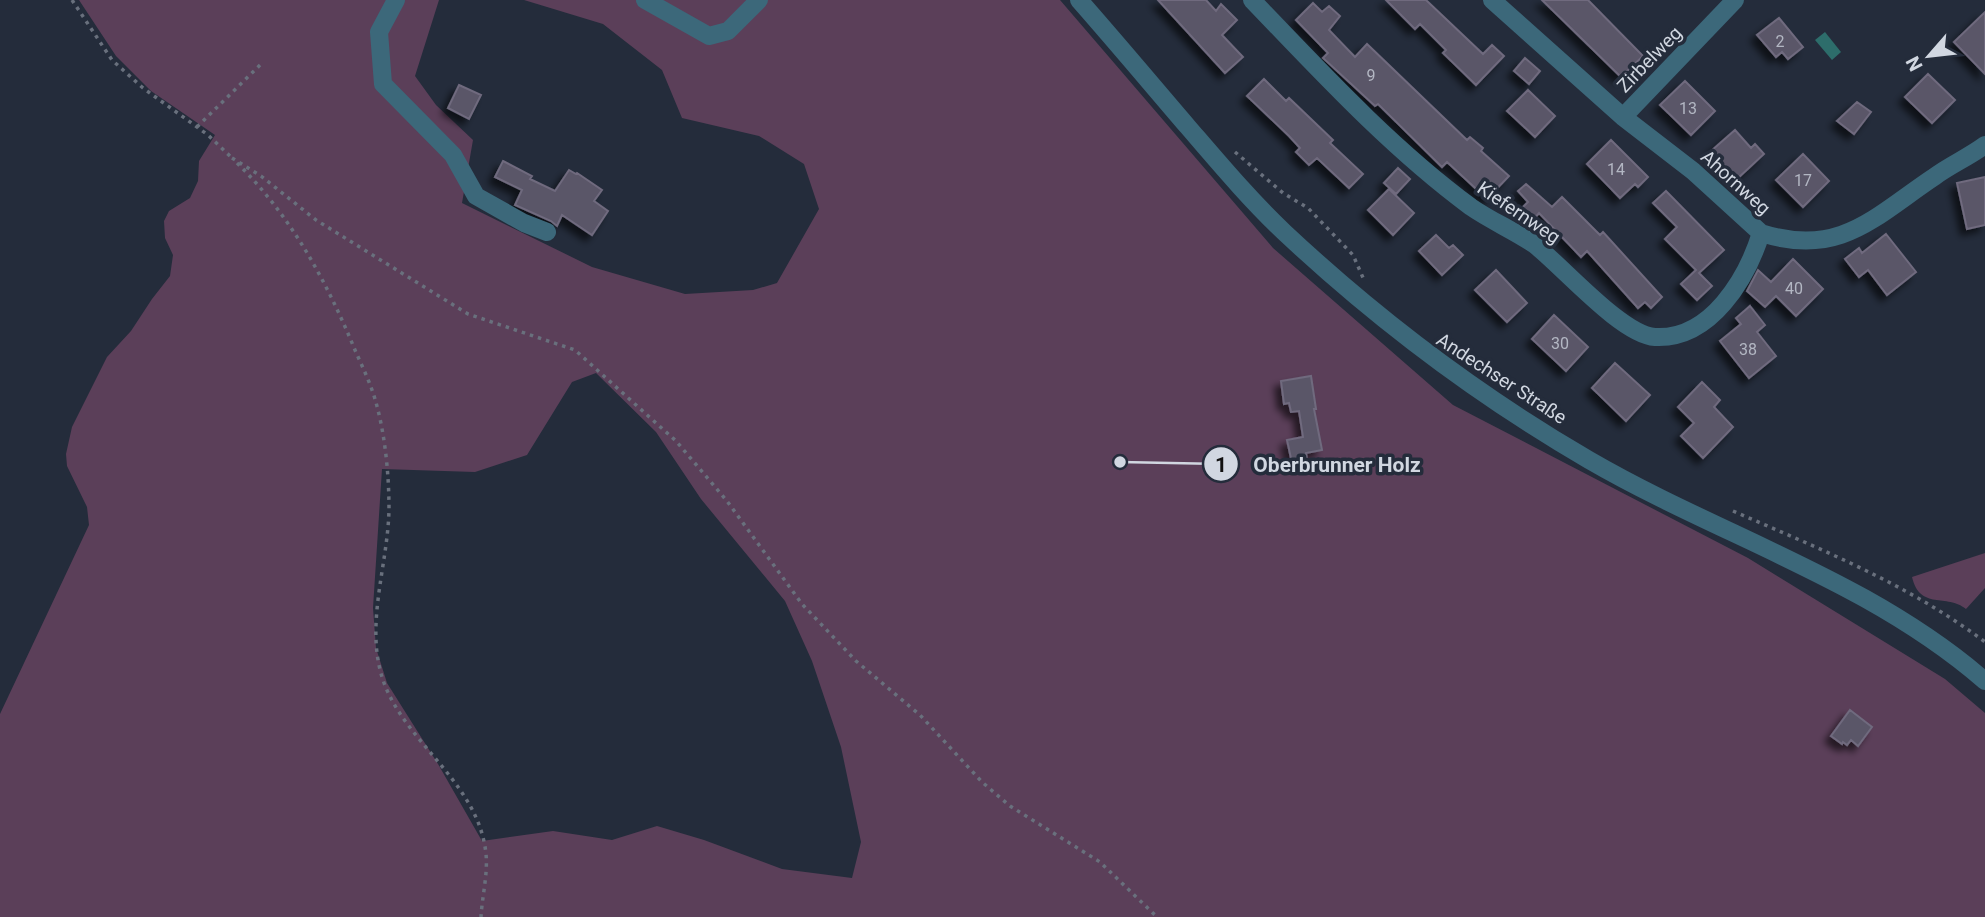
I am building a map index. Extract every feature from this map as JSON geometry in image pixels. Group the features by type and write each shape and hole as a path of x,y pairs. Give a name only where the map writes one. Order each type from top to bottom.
{"street":[{"path":"396,0 379,32 383,84 453,155 476,196 524,223 547,232"},
{"path":"645,0 709,36 728,31 760,0"},
{"name":"Andechser Straße","path":"1079,0 1233,179 1285,233 1417,347 1483,394 1608,471 1803,565 1904,621 1932,639 1985,681"},
{"name":"Kiefernweg","path":"1252,0 1385,133 1437,178 1473,208 1533,244 1574,278 1607,311 1641,334 1658,337 1670,335 1694,327 1712,315 1743,274 1761,233"},
{"name":"Ahornweg","path":"1492,0 1623,117 1693,171 1761,233 1813,241 1848,233 1870,222 1936,175 1985,145"},
{"name":"Zirbelweg","path":"1623,117 1735,0"}],"path":[{"path":"72,0 112,60 232,158 285,216 317,267 345,326 375,399 384,446 389,510 376,622 377,653 386,688 407,722 460,788 481,828 486,856 481,917"},
{"path":"197,127 260,65"},
{"path":"1229,146 1283,193 1308,208 1353,255 1366,285"},
{"path":"232,158 261,176 316,220 468,314 575,350 676,441 727,501 802,604 856,661 920,715 982,782 1010,806 1100,862 1157,917"},
{"path":"1730,510 1825,550 1911,592 1985,642"}],"shaded area":[{"path":"79,0 439,0 415,76 436,105 473,140 462,203 592,267 685,294 753,290 777,283 819,209 804,164 759,136 682,118 662,70 603,24 524,0 1060,0 1273,248 1453,405 1748,558 1945,679 1985,713 1985,917 0,917 0,714 89,525 87,507 67,466 66,454 72,427 107,357 131,331 170,276 173,255 165,238 164,221 169,211 190,198 198,181 199,161 215,135 151,91 116,56","holes":["596,373 656,432 701,499 785,601 812,661 841,747 861,842 852,878 782,869 657,826 612,840 553,831 482,841 387,683 376,648 373,608 382,469 475,472 527,455 572,382"]},
{"path":"1825,32 1841,52 1832,60 1815,40"},
{"path":"1985,553 1985,588 1966,609 1959,604 1928,598 1916,587 1912,577"}],"building":[{"path":"1158,0 1206,0 1216,11 1221,4 1237,20 1222,35 1243,57 1225,73"},
{"path":"1386,0 1426,0 1483,54 1492,45 1504,56 1476,85 1443,53 1446,50 1420,24 1415,29"},
{"path":"1542,0 1588,0 1643,56 1621,77"},
{"path":"1313,3 1322,12 1329,6 1340,16 1329,30 1355,57 1367,44 1467,140 1470,137 1483,148 1481,151 1509,176 1487,199 1447,162 1442,167 1378,104 1375,106 1323,58 1328,53 1296,20"},
{"path":"1985,12 1985,74 1954,42"},
{"path":"1779,18 1803,47 1788,59 1782,52 1776,57 1757,35"},
{"path":"1525,58 1540,71 1529,84 1514,71"},
{"path":"1928,74 1955,100 1932,123 1905,97"},
{"path":"1264,79 1286,101 1289,98 1333,140 1330,143 1363,174 1349,188 1317,158 1309,165 1296,152 1300,148 1247,96"},
{"path":"1685,81 1715,111 1691,135 1660,105"},
{"path":"459,85 481,95 469,119 448,108"},
{"path":"1528,90 1555,116 1535,137 1507,111"},
{"path":"1857,102 1871,112 1854,134 1837,121"},
{"path":"1735,130 1751,148 1755,144 1764,154 1737,179 1711,151"},
{"path":"1611,140 1648,177 1638,187 1635,184 1620,198 1587,164"},
{"path":"1803,154 1829,181 1803,207 1776,180"},
{"path":"503,161 555,191 569,170 577,173 602,190 594,201 608,211 592,235 562,215 557,226 515,205 522,190 495,177"},
{"path":"1398,168 1410,179 1396,194 1384,183"},
{"path":"1985,177 1985,225 1967,229 1957,183"},
{"path":"1526,184 1552,207 1562,197 1600,235 1603,232 1662,297 1651,308 1645,302 1638,308 1587,251 1581,257 1539,213 1534,219 1522,208 1528,202 1518,191"},
{"path":"1389,189 1414,213 1393,235 1368,210"},
{"path":"1666,191 1724,250 1699,273 1712,286 1697,300 1681,284 1696,270 1665,239 1677,227 1653,203"},
{"path":"1886,234 1916,272 1887,295 1868,270 1859,277 1845,259 1859,248 1862,253"},
{"path":"1436,235 1449,248 1453,245 1463,255 1442,275 1419,251"},
{"path":"1793,259 1823,289 1796,316 1776,296 1765,307 1747,291 1758,270 1771,282"},
{"path":"1496,270 1527,303 1507,322 1475,290"},
{"path":"1750,306 1765,325 1757,332 1776,356 1749,378 1720,341 1741,324 1736,318"},
{"path":"1554,315 1588,347 1566,371 1532,339"},
{"path":"1615,363 1650,395 1626,421 1592,388"},
{"path":"1311,376 1322,450 1306,453 1307,460 1292,463 1287,440 1303,437 1299,411 1291,412 1289,403 1284,404 1281,381"},
{"path":"1702,382 1720,400 1714,407 1733,427 1703,458 1681,436 1694,423 1678,407"},
{"path":"1850,710 1872,727 1858,746 1851,740 1847,745 1843,742 1842,744 1831,736"}],"place":[{"name":"Oberbrunner Holz","path":"1120,462"}]}
